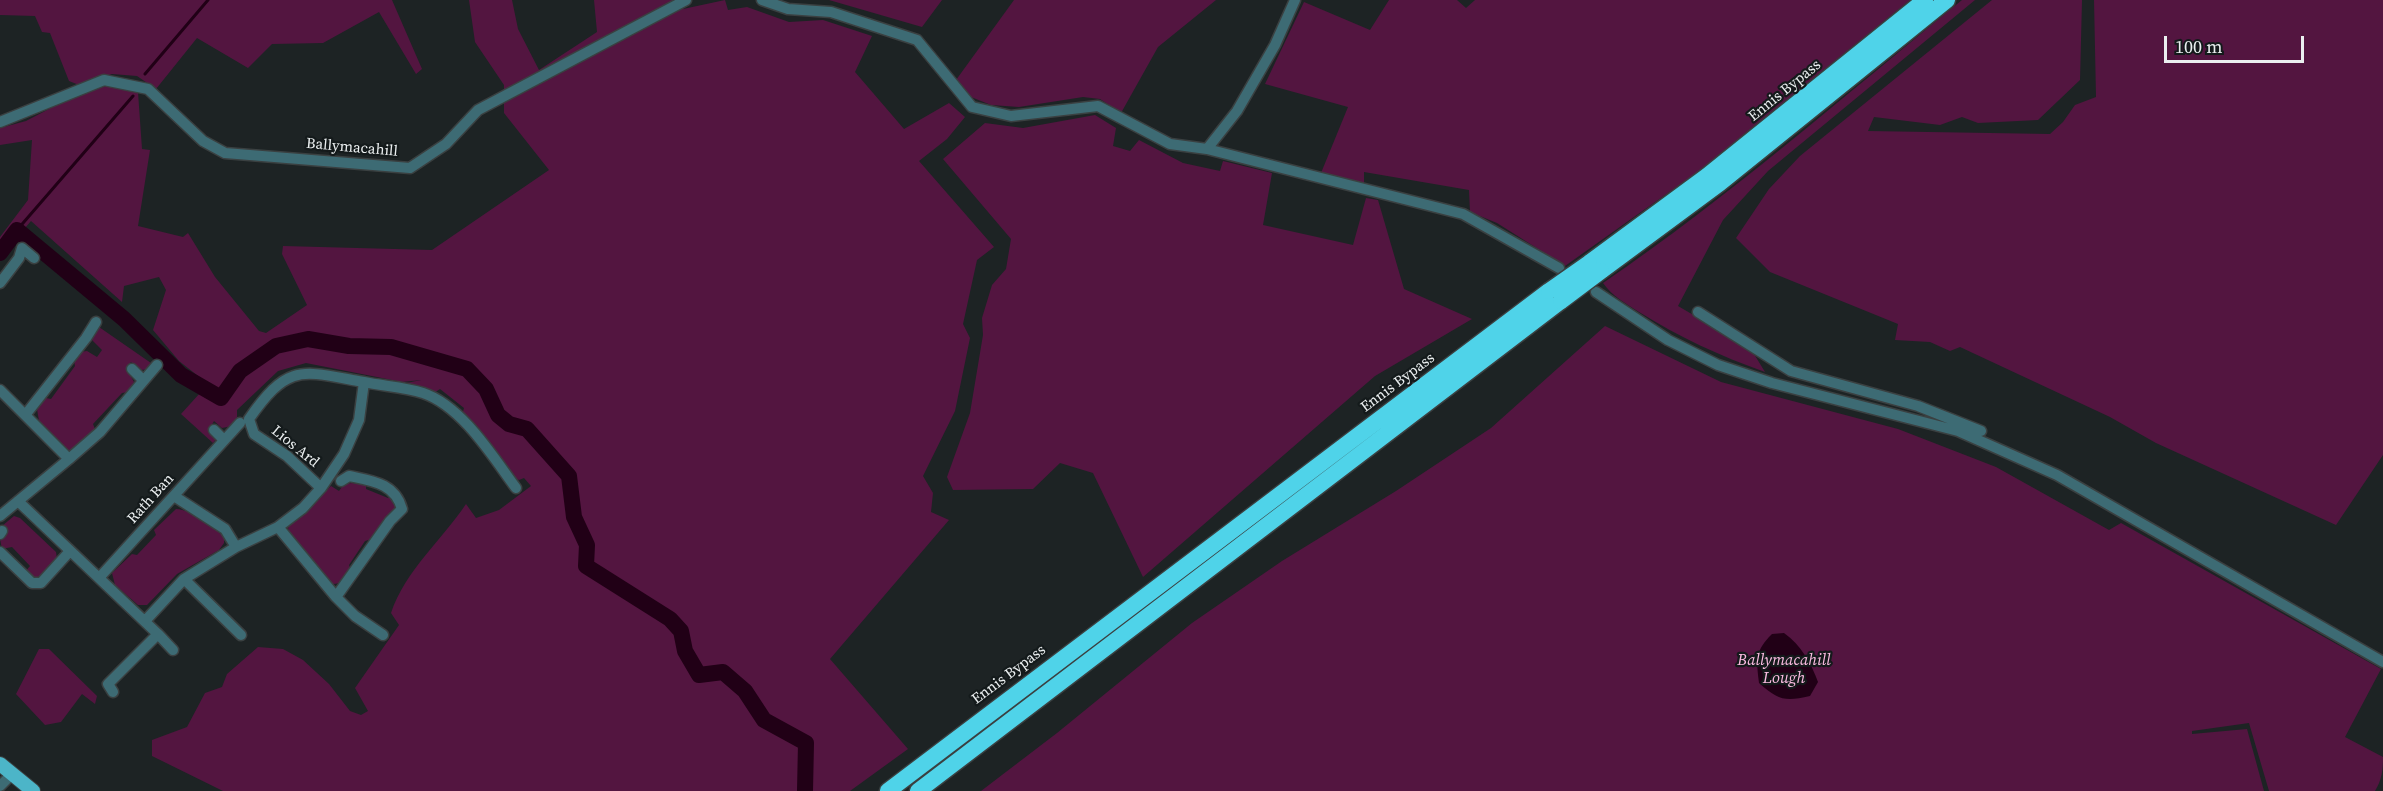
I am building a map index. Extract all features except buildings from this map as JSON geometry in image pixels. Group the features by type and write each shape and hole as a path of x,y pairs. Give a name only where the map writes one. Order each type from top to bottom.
{"highway":[{"name":"Ennis Bypass","path":"1595,267 1925,0"},
{"name":"Ennis Bypass","path":"888,791 1555,296 1729,176 1947,0"},
{"name":"Ennis Bypass","path":"918,791 1555,296"}],"main road":[{"path":"0,764 33,791"}],"street":[{"name":"Ballymacahill","path":"0,122 104,80 148,88 203,141 225,153 410,168 446,144 478,110 686,0"},
{"path":"762,0 788,9 831,12 917,40 972,107 1011,116 1098,106 1170,144 1207,149 1463,214 1559,268"},
{"path":"1207,149 1237,111 1275,45 1296,0"},
{"path":"0,283 19,258 22,248 34,258"},
{"path":"1596,292 1668,340 1718,365 1772,383 1958,431 2057,476 2383,662"},
{"path":"1698,312 1791,371 1918,406 1981,431"},
{"path":"26,414 89,341 96,322"},
{"path":"1772,383 1780,363"},
{"path":"0,516 100,432 157,365"},
{"path":"132,369 143,380"},
{"name":"Lios Ard","path":"321,488 287,456 254,434 249,419 268,393 285,379 310,373 424,394 445,405 486,447 516,488"},
{"name":"Lios Ard","path":"145,621 184,579 236,547 278,527 303,508 321,488 344,454 358,420 364,382"},
{"path":"0,390 69,459"},
{"path":"1914,420 1918,406"},
{"name":"Rath Ban","path":"99,578 240,423"},
{"path":"214,430 224,440"},
{"path":"336,597 390,521 402,509 399,497 386,487 349,476 341,481"},
{"path":"174,496 225,529 236,547"},
{"path":"18,501 173,650"},
{"path":"278,527 336,597 355,616 383,635"},
{"path":"37,594 41,583 70,551"},
{"path":"0,552 32,583 41,583"},
{"path":"184,579 241,635"},
{"path":"113,692 108,684 158,634"},
{"path":"0,786 12,774"}],"shaded area":[{"path":"0,0 392,0 422,69 416,74 379,12 323,43 272,44 248,68 197,38 156,89 137,76 112,74 79,85 69,81 50,33 42,32 35,16 0,15"},
{"path":"469,0 512,0 518,29 539,70 597,32 594,0 686,0 683,9 725,0 728,10 747,7 789,22 823,20 872,36 855,72 904,129 949,103 965,117 947,139 919,161 994,247 977,260 963,324 970,338 955,411 923,476 933,493 931,512 949,520 830,659 908,749 850,791 223,791 152,756 152,740 187,727 205,693 222,687 227,674 258,647 283,649 303,660 329,684 350,711 361,715 368,711 355,688 399,625 391,613 405,583 466,504 476,518 499,510 531,486 524,478 519,480 512,477 462,415 464,408 440,389 434,393 406,383 421,380 402,382 306,363 278,371 237,410 237,417 232,426 222,428 214,421 209,430 216,439 213,443 181,414 200,393 208,399 216,390 179,361 153,330 166,290 159,277 124,286 122,302 31,221 0,257 0,237 28,200 32,140 0,145 0,128 26,121 68,99 109,85 138,92 142,149 150,150 138,226 183,237 188,233 215,277 259,331 266,333 307,305 282,254 283,246 432,250 549,170 504,113 504,85 475,42"},
{"path":"829,0 942,0 922,27"},
{"path":"1014,0 1216,0 1158,47 1121,113 1100,99 1083,97 1019,107 991,105 971,97 956,80"},
{"path":"1389,0 1457,0 1466,8 1475,0 1910,0 1696,173 1565,266 1497,223 1470,212 1469,190 1364,172 1364,183 1321,173 1348,107 1265,84 1304,2 1370,30"},
{"path":"1962,0 1975,0 1768,171 1723,220 1678,306 1738,341 1754,354 1765,372 1716,353 1669,330 1615,296 1603,283 1741,181"},
{"path":"1992,0 2082,0 2080,80 2038,120 1978,123 1962,117 1940,125 1874,117 1868,131 2050,134 2063,122 2075,105 2096,97 2094,0 2383,0 2383,455 2336,525 2156,443 2110,417 1960,347 1950,351 1930,342 1895,340 1898,324 1770,272 1736,238 1769,189 1800,156"},
{"path":"1095,115 1116,128 1113,146 1130,151 1139,140 1183,163 1220,171 1223,161 1272,173 1263,225 1353,245 1366,198 1378,200 1404,289 1472,319 1375,376 1143,577 1093,473 1060,463 1033,489 953,490 947,477 970,413 983,335 982,318 992,285 1006,269 1011,239 943,159 985,123 1023,128"},
{"path":"1605,326 1721,382 1898,429 1996,467 2109,530 2121,523 2381,669 2345,737 2383,757 2382,774 2375,791 2269,791 2249,723 2192,731 2192,734 2247,729 2264,791 981,791 1057,733 1192,623 1282,561 1396,491 1491,428"},
{"path":"99,327 151,363 149,369 141,370 131,362 126,368 134,382 128,392 122,393 93,424 95,429 76,449 70,451 64,448 39,421 37,409 46,398 51,399 75,366 74,361 80,352 87,351 97,357 102,350 92,340 92,334"},
{"path":"344,484 366,485 366,489 388,498 391,496 397,508 372,539 365,541 349,565 351,570 345,579 338,584 330,584 290,536 288,528 291,522 305,512 331,486 339,491"},
{"path":"176,509 189,512 208,523 224,537 224,543 219,550 177,574 147,605 138,605 115,585 112,573 132,554 137,555 156,535 154,530"},
{"path":"14,516 20,518 56,552 57,559 42,576 32,578 25,572 30,566 12,547 2,549 0,539 7,532 2,526"},
{"path":"39,649 49,649 97,696 95,704 82,694 61,722 45,725 16,694"}],"water":[{"name":"Ballymacahill Lough","path":"1784,633 1809,661 1818,682 1810,696 1794,699 1782,698 1771,693 1759,683 1757,661 1762,645 1772,634"}],"waterway":[{"path":"145,74 208,0"},
{"path":"17,230 133,96"},
{"path":"0,253 17,230 124,319 181,375 221,398 240,371 276,346 308,339 349,346 391,347 467,369 486,389 498,415 509,424 527,429 569,476 574,517 587,545 586,566 670,619 681,631 685,651 699,675 723,672 745,691 764,720 806,743 805,791"}]}
